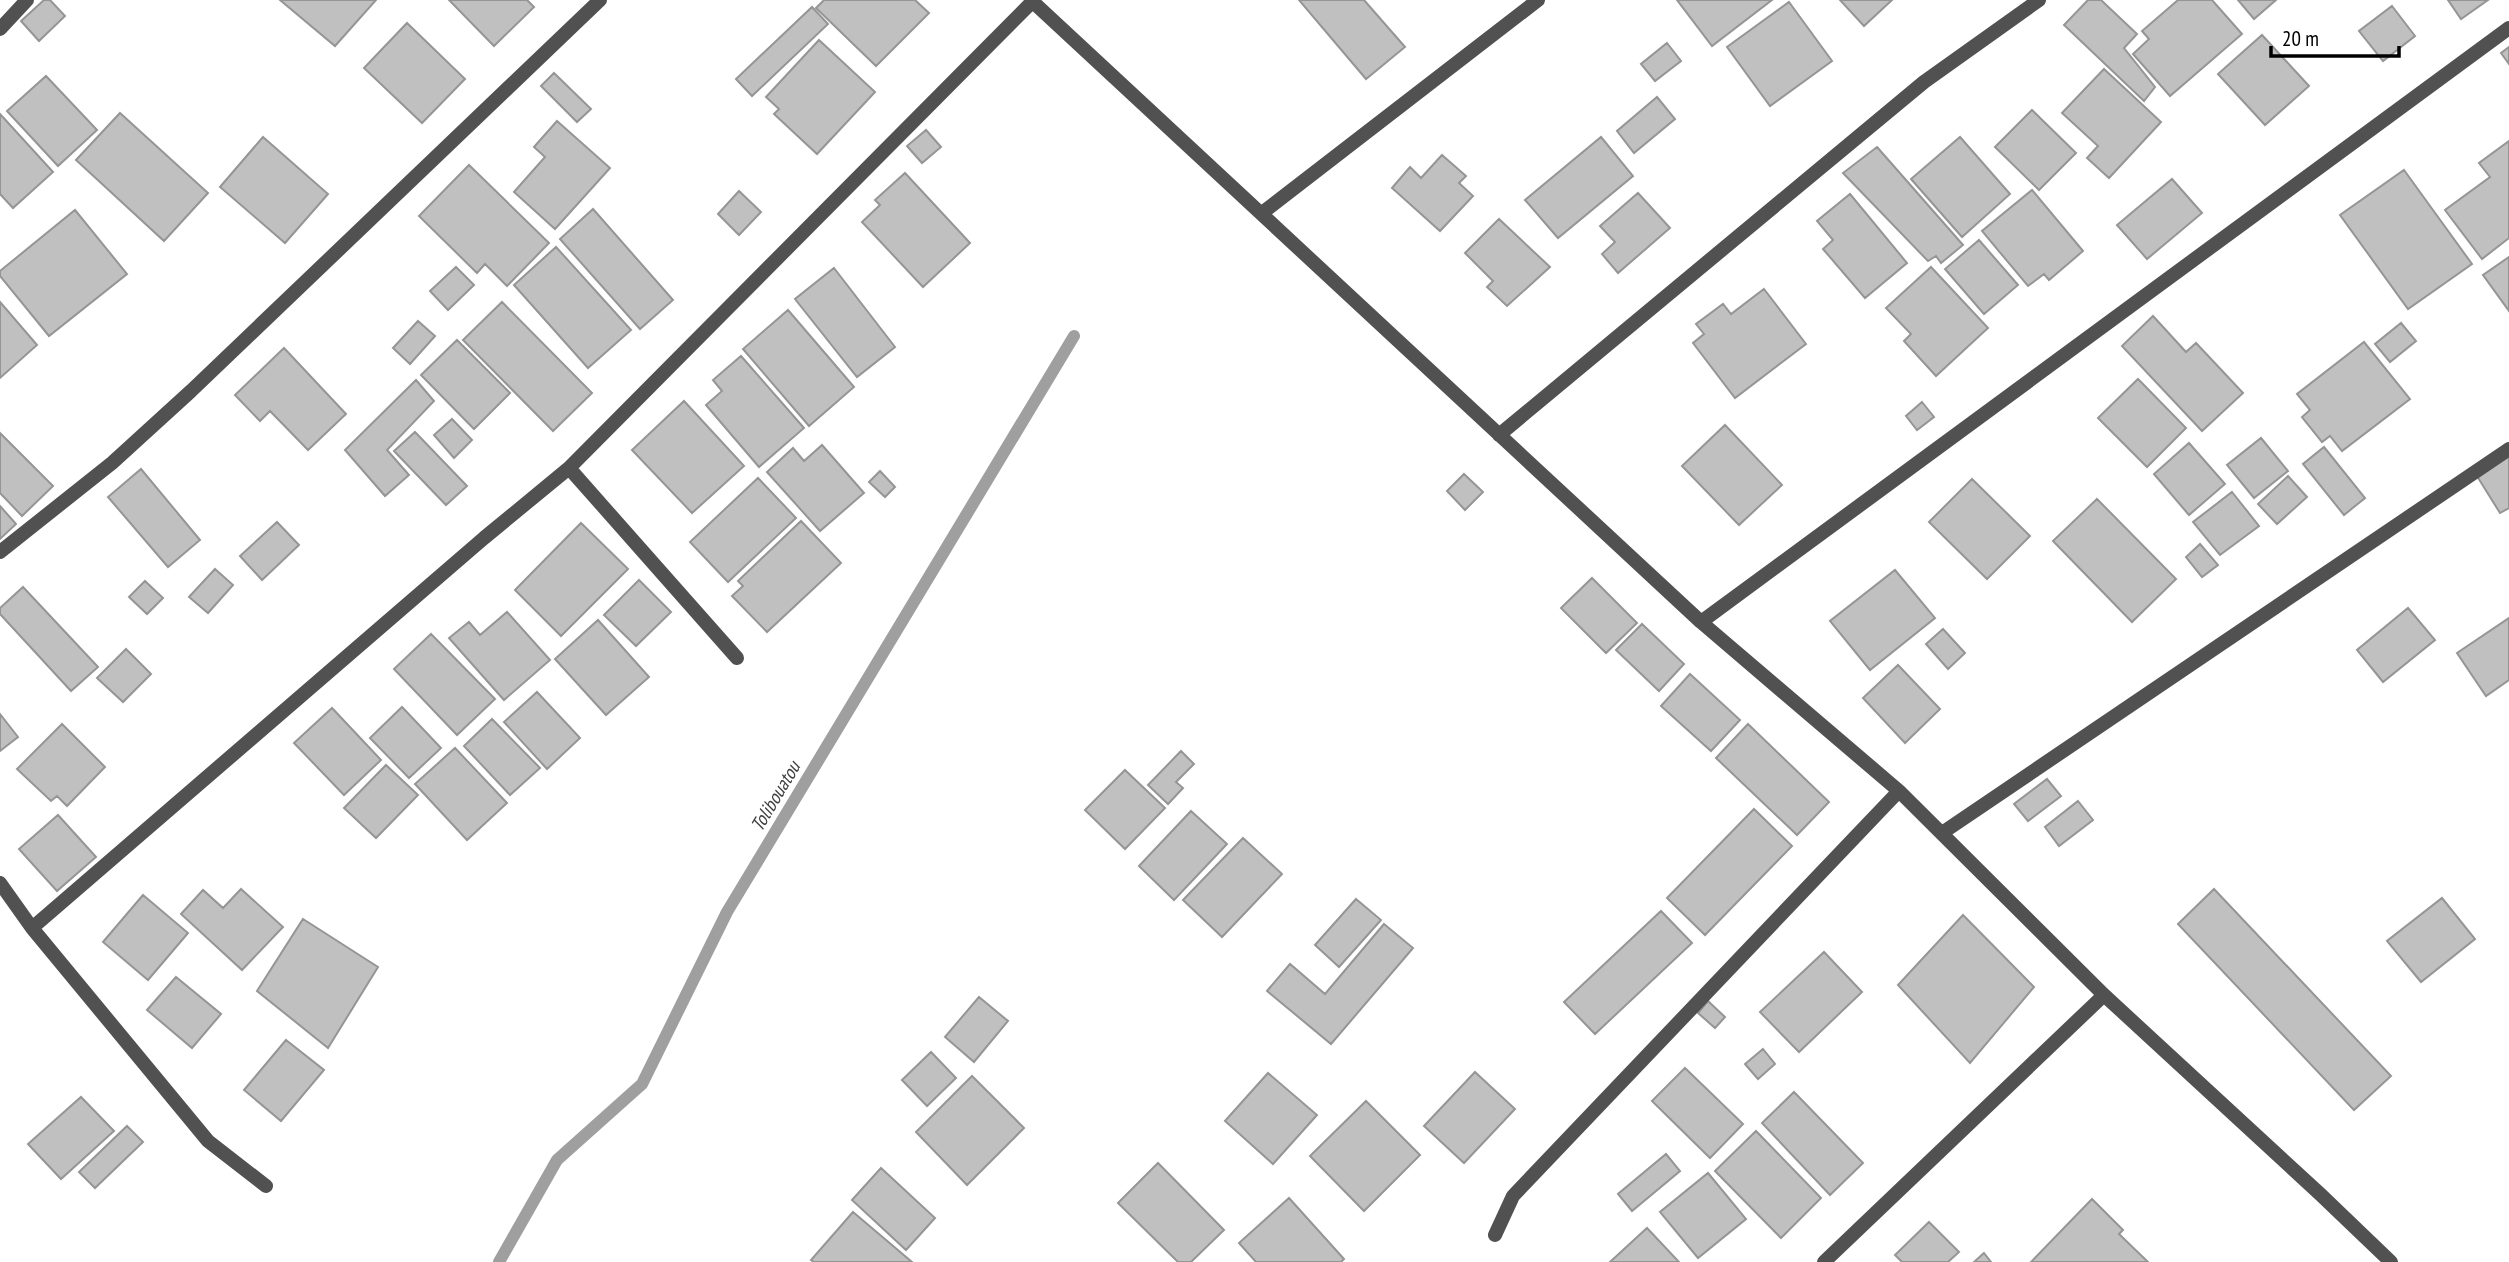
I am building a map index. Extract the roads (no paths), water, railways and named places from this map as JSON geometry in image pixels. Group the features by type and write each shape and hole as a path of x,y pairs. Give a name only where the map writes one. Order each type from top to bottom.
{"street":[{"path":"0,29 27,0"},
{"path":"0,552 113,463 600,0"},
{"path":"32,928 484,538 569,468 1032,0 1701,622 1899,792 2104,995 2391,1262"},
{"path":"1262,213 1538,0"},
{"path":"1499,435 1924,82 2039,0"},
{"path":"1701,622 2509,28"},
{"path":"1942,833 2509,449"},
{"path":"569,468 737,658"},
{"path":"1495,1235 1513,1196 1899,792"},
{"path":"0,883 32,928 208,1141 266,1186"},
{"path":"1824,1262 2104,995"}],"waterway":[{"name":"Tolibouatou","path":"499,1262 557,1160 642,1084 727,912 1074,336"}]}
